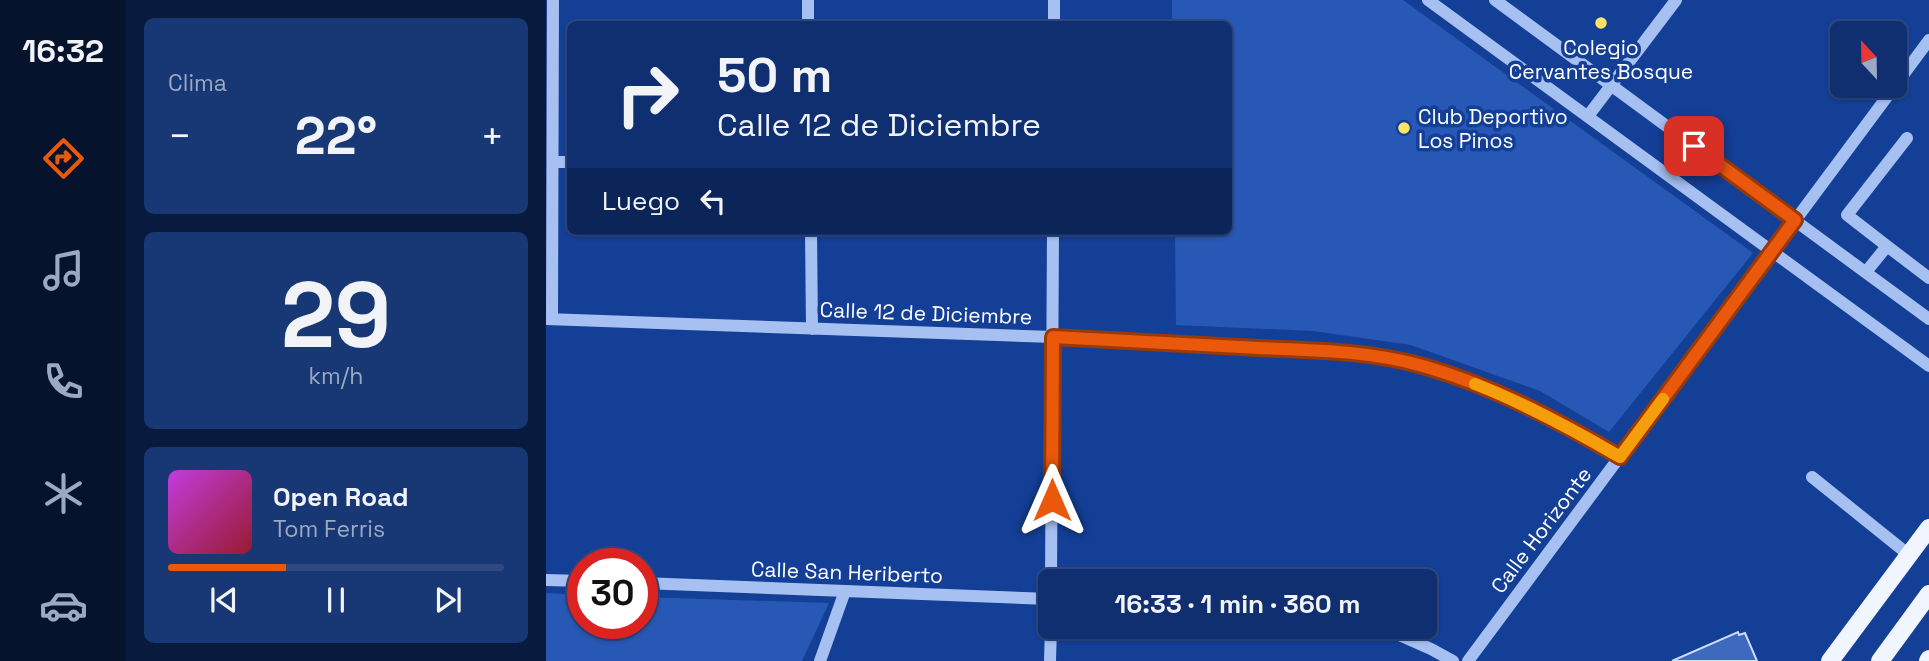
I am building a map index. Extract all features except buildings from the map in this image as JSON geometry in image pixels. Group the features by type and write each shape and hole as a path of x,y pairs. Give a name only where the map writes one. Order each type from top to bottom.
{"main road":[{"path":"1830,661 1929,528"},
{"path":"1880,661 1929,594"}],"street":[{"path":"549,319 553,0"},
{"path":"808,0 808,21"},
{"path":"1054,0 1054,21"},
{"path":"1428,0 1929,366"},
{"path":"1494,0 1927,314"},
{"path":"1588,117 1676,0"},
{"name":"Calle Horizonte","path":"1908,68 1929,40"},
{"name":"Calle Horizonte","path":"1468,661 1886,98"},
{"path":"1907,138 1847,215 1929,278"},
{"path":"552,162 567,162"},
{"path":"811,235 812,329"},
{"path":"1051,569 1053,235"},
{"path":"1866,272 1887,246"},
{"name":"Calle 12 de Diciembre","path":"549,319 1053,337 1323,351 1389,359 1433,369 1516,400 1620,457"},
{"path":"1812,477 1909,555"},
{"path":"546,580 567,581"},
{"name":"Calle San Heriberto","path":"658,584 1038,599"},
{"path":"820,661 845,591"},
{"path":"1050,661 1051,639"},
{"path":"1410,639 1453,661"}],"shaded area":[{"name":"Club Deportivo Los Pinos","path":"1172,0 1403,0 1753,253 1609,432 1540,391 1411,345 1313,331 1176,325 1175,235 1232,235 1232,21 1172,21"},
{"path":"546,593 567,594 567,639 658,639 658,598 829,603 802,661 546,661"}],"slow traffic":[{"path":"1475,384 1556,420 1620,457 1663,399"}],"place":[{"name":"Colegio Cervantes Bosque","path":"1601,23"},
{"name":"Club Deportivo Los Pinos","path":"1404,128"}],"route":[{"path":"1052,500 1053,337 1378,356 1421,366 1516,400 1620,457 1795,220 1694,146"}]}
